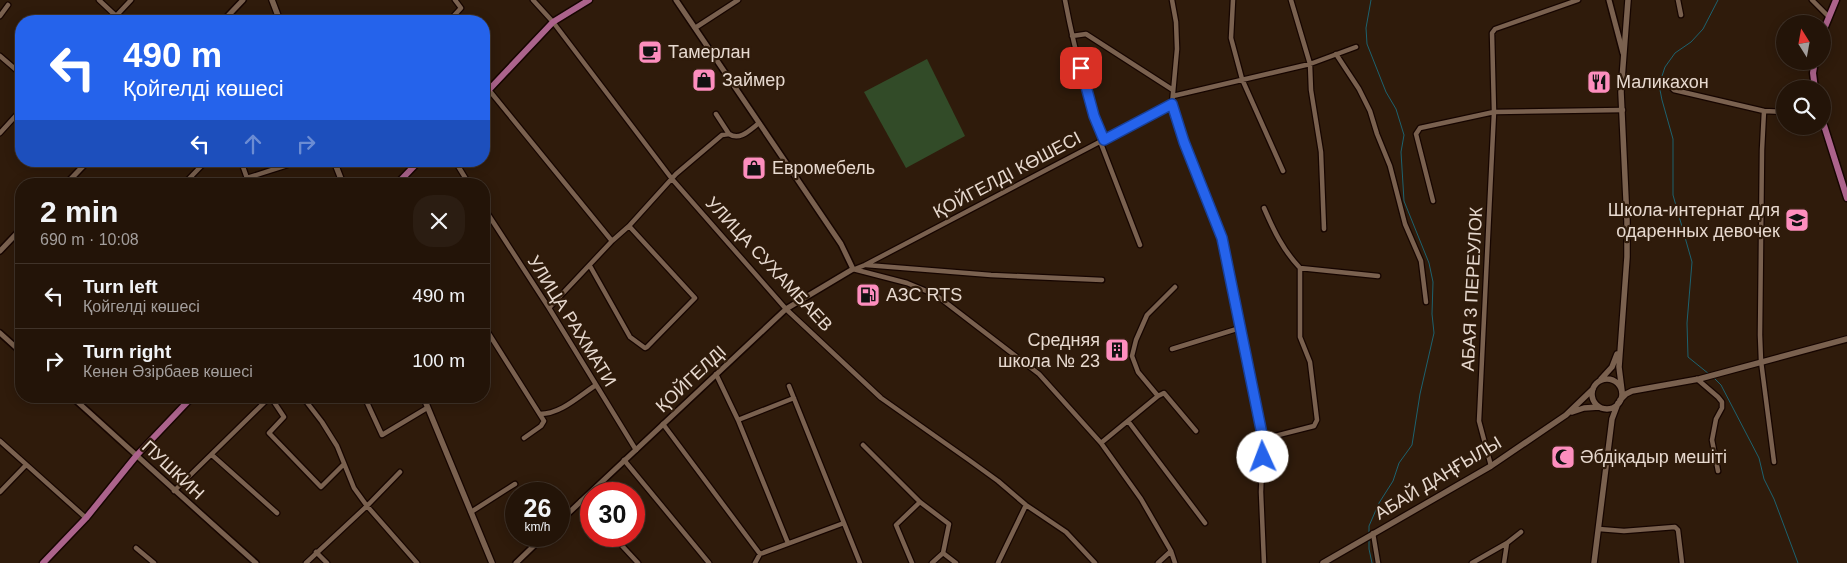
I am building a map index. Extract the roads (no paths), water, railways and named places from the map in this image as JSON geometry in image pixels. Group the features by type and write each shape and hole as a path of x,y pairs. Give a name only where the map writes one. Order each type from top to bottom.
{"main road":[{"path":"272,0 278,15"},
{"path":"490,89 553,22 589,0"},
{"path":"1594,563 1613,414 1622,392 1618,367 1627,257 1621,92 1628,0"},
{"path":"1830,15 1836,0"},
{"path":"1827,135 1847,198"},
{"path":"403,178 413,167"},
{"path":"1566,415 1584,408 1611,408 1626,394 1647,388 1698,379 1847,339"},
{"path":"1566,415 1593,389 1612,367 1620,342"},
{"path":"1599,382 1604,379 1632,388 1647,388"},
{"path":"1614,381 1622,392"},
{"path":"1593,389 1592,398 1609,417 1611,427"},
{"path":"43,563 86,518 137,455 186,403"},
{"path":"425,403 492,563"},
{"name":"АБАЙ ДАҢҒЫЛЫ","path":"1323,563 1491,466 1566,415"}],"street":[{"path":"99,0 115,15"},
{"path":"117,15 131,0"},
{"path":"228,15 243,0"},
{"path":"455,0 461,8 455,15"},
{"name":"УЛИЦА СУХАМБАЕВ","path":"533,0 553,22 672,179 786,309 881,398 976,465 1026,506 1066,532 1094,563"},
{"path":"676,0 841,244 853,269 907,283 936,295 1039,374 1101,443 1141,499 1176,563"},
{"path":"695,28 738,0"},
{"path":"1065,0 1072,36 1094,116 1140,245"},
{"path":"1172,0 1176,22 1177,49 1172,104 1184,142 1222,238 1263,439 1261,492 1264,563"},
{"path":"1233,0 1231,38 1242,79 1282,171"},
{"path":"1291,0 1310,64 1311,90 1321,152 1324,229"},
{"name":"АБАЯ 3 ПЕРЕУЛОК","path":"1491,466 1479,421 1494,112 1492,33 1495,29 1578,0"},
{"path":"1609,0 1623,53"},
{"path":"1678,0 1681,16"},
{"path":"1812,0 1827,15"},
{"path":"0,16 8,6"},
{"path":"1072,36 1086,34 1173,90"},
{"path":"1173,96 1310,64 1356,47"},
{"path":"1336,54 1359,89 1370,111 1390,166 1405,224 1421,261 1426,302"},
{"path":"0,56 15,69"},
{"path":"1672,88 1674,90 1776,111"},
{"path":"490,91 612,241"},
{"name":"ҚОЙГЕЛДІ КӨШЕСІ","path":"853,269 865,265 1172,104"},
{"path":"1434,201 1416,134 1425,127 1494,112 1622,110"},
{"path":"1764,110 1761,361 1774,462"},
{"path":"716,114 729,134 734,137 740,136 759,123"},
{"path":"0,133 15,117"},
{"path":"549,308 672,179 722,135 729,134"},
{"path":"72,178 82,167"},
{"path":"190,178 200,167"},
{"path":"243,167 247,178 281,167"},
{"path":"459,167 465,178"},
{"path":"1264,208 1276,237 1300,268 1378,276"},
{"name":"УЛИЦА РАХМАТИ","path":"490,217 549,308 636,450"},
{"path":"590,266 630,337 644,348 647,347 695,298 629,226"},
{"path":"0,251 15,236"},
{"path":"865,265 991,275 1102,280"},
{"path":"1263,439 1314,426 1317,420 1310,362 1300,337 1300,268"},
{"name":"ҚОЙГЕЛДІ","path":"601,482 786,309 853,269"},
{"path":"1158,396 1138,372 1132,356 1136,340 1147,314 1175,287"},
{"path":"1172,349 1240,328"},
{"path":"0,333 15,347"},
{"path":"490,335 540,414 543,423 524,438"},
{"path":"716,374 738,420 788,543"},
{"path":"1698,379 1722,402 1722,408 1716,419 1712,440 1718,471"},
{"path":"540,414 548,414 563,407 596,385"},
{"path":"789,386 860,563"},
{"path":"1101,443 1164,393 1196,431"},
{"path":"738,420 794,398"},
{"name":"ПУШКИН","path":"79,403 174,491 256,563"},
{"path":"174,491 264,403"},
{"path":"275,403 284,417 269,433 321,487 343,465"},
{"path":"307,403 337,446 343,465 354,488 367,506 417,563"},
{"path":"367,403 382,435 427,408"},
{"path":"1128,420 1205,523"},
{"path":"663,424 760,554"},
{"path":"0,441 86,518"},
{"path":"863,446 920,502 949,524 943,553 932,563"},
{"path":"212,455 277,513"},
{"path":"624,460 709,563"},
{"path":"0,492 26,465"},
{"path":"306,563 400,472"},
{"path":"471,512 505,490"},
{"name":"ҚОЙГЕЛДІ","path":"570,512 580,502"},
{"path":"912,563 896,525 920,502"},
{"path":"998,563 1026,506"},
{"path":"755,563 760,554 844,523"},
{"path":"1599,529 1624,531 1675,527 1678,530 1682,563"},
{"path":"1472,563 1507,543 1521,532"},
{"path":"1374,533 1378,563"},
{"path":"1504,563 1507,543"},
{"path":"516,563 533,547"},
{"path":"623,547 638,563"},
{"path":"136,548 154,563"},
{"path":"1158,563 1171,551"},
{"path":"316,552 327,563"},
{"path":"943,553 956,563"}],"waterway":[{"path":"1369,533 1369,526 1379,503 1393,481 1399,463 1412,445 1420,394 1434,333 1432,314 1433,282 1429,263 1404,201 1401,152 1404,135 1396,109 1386,92 1367,44 1366,28 1371,0"},
{"path":"1709,374 1688,357 1687,323 1692,262 1673,195 1673,139 1659,85 1665,67 1675,53 1691,42 1703,29 1718,0"},
{"path":"1714,378 1721,385 1759,458 1764,479 1774,499 1798,563"},
{"path":"1369,539 1372,563"}],"place":[{"name":"Тамерлан","path":"650,52"},
{"name":"Займер","path":"704,80"},
{"name":"Маликахон","path":"1599,82"},
{"name":"Евромебель","path":"754,168"},
{"name":"Школа-интернат для одаренных девочек","path":"1797,220"},
{"name":"АЗС RTS","path":"868,295"},
{"name":"Средняя школа № 23","path":"1117,350"},
{"name":"Әбдіқадыр мешіті","path":"1563,457"}]}
